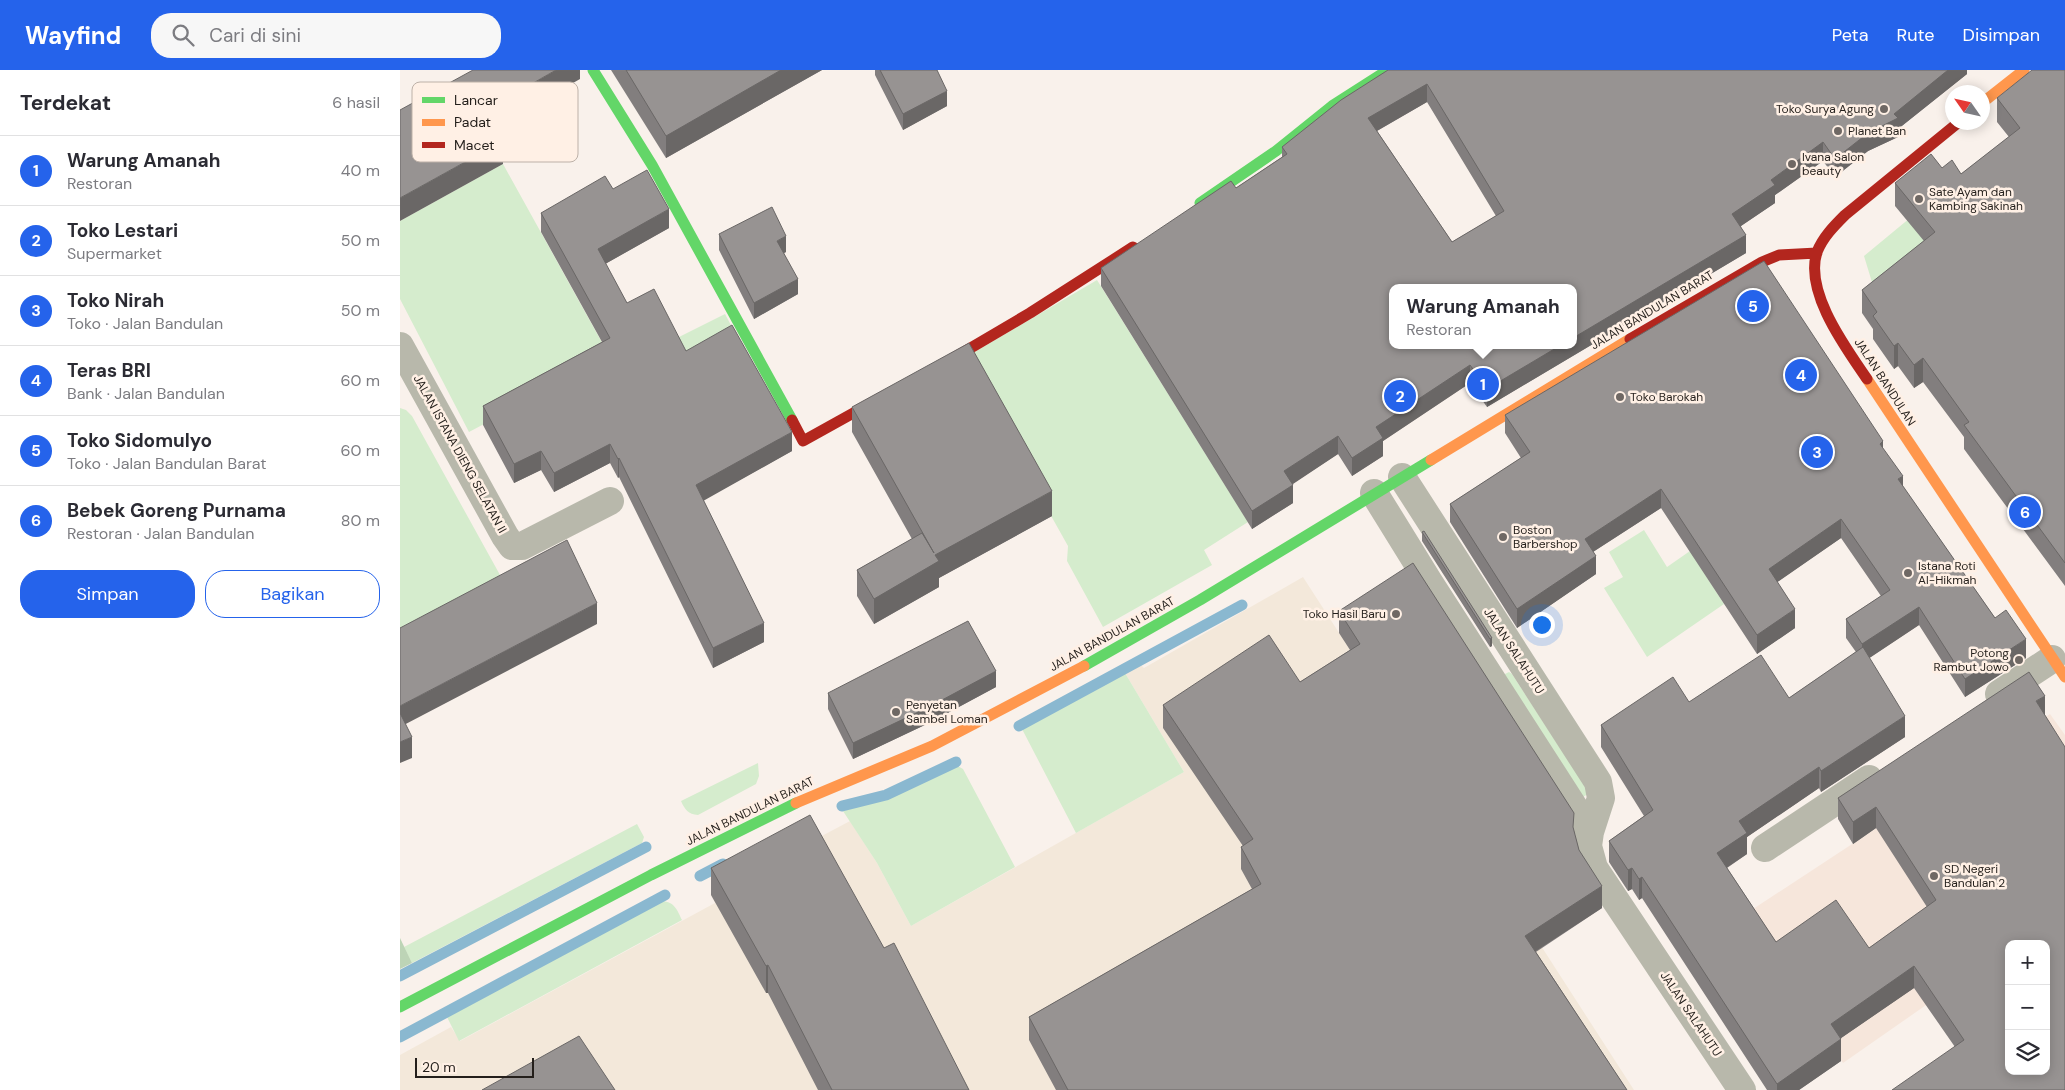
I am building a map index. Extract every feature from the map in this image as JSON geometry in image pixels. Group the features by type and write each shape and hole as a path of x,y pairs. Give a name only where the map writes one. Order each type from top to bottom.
{"street":[{"path":"594,70 652,165 803,441 895,390"},
{"path":"1190,210 1276,151 1332,106 1388,70"},
{"path":"1990,97 2024,70"},
{"name":"JALAN BANDULAN","path":"1949,130 1845,215 1828,232 1817,253 1816,272 1820,297 1831,324 2059,668"},
{"path":"928,372 1030,313 1142,242"},
{"name":"JALAN BANDULAN BARAT","path":"400,1007 673,863 792,805 898,762 990,717 1118,647 1265,562 1374,493 1762,262 1779,255 1817,253"},
{"name":"JALAN ISTANA DIENG SELATAN II","path":"404,361 512,546 522,546 610,501"},
{"name":"JALAN SALAHUTU","path":"1402,477 1598,782 1601,798 1590,832 1588,846 1594,868 1742,1090"},
{"path":"1374,493 1590,832"},
{"path":"1429,582 1458,563"},
{"path":"1980,707 2059,668"},
{"path":"1764,848 1889,766"}],"shaded area":[{"path":"1303,577 1634,1090 400,1090 400,1055 451,1027 460,1041 715,903 711,895 850,821 877,863 911,926 1184,772 1125,673 1141,665 1144,668"},
{"name":"SD Negeri Bandulan 2","path":"2050,714 2065,735 2065,909 2015,940 2005,940 2005,947 1962,980 1843,1063 1744,915"}],"green space":[{"path":"503,164 610,357 469,432 400,299 400,221"},
{"path":"1916,213 1944,249 1878,302 1864,256"},
{"path":"1097,280 1248,522 1204,550 1212,565 1103,627 1067,561 1068,546 963,359"},
{"path":"725,314 739,340 633,400 671,341"},
{"path":"400,408 406,410 412,416 510,593 400,649"},
{"path":"1644,530 1667,567 1690,551 1724,604 1647,657 1604,588 1623,577 1609,552"},
{"path":"1509,672 1587,789 1588,794 1583,797 1505,679 1505,674"},
{"path":"1125,673 1184,772 1076,833 1022,729 1024,726"},
{"path":"758,763 759,776 756,784 698,815 689,813 684,807 681,801"},
{"path":"956,765 963,769 1015,867 911,926 877,863 843,811 888,798"},
{"path":"637,824 644,837 642,843 412,963 404,947"},
{"path":"662,901 673,905 682,920 459,1041 447,1017"},
{"path":"400,938 412,963 400,969"}],"building":[{"path":"473,70 556,70 535,82 451,82"},
{"path":"626,70 781,70 666,136"},
{"path":"880,70 937,70 947,91 903,114"},
{"path":"1388,70 1948,70 1894,114 1898,118 1868,133 1835,159 1823,142 1771,180 1775,185 1732,214 1746,235 1577,336 1577,284 1389,284 1389,349 1554,349 1487,389 1470,365 1376,427 1383,438 1352,458 1338,436 1284,471 1293,485 1252,511 1101,268 1231,181 1236,188 1287,154 1282,147 1341,100","holes":["1427,84 1504,211 1452,242 1368,118"]},
{"path":"2032,70 2065,70 2065,563 1964,425 1969,422 1923,358 1914,365 1898,343 1894,346 1873,316 1877,312 1862,290 1935,232 1895,183 1931,154 1942,168 1952,160 1961,174 2020,128 1997,98"},
{"path":"412,103 412,162 465,162 400,198 400,110"},
{"path":"647,170 669,209 598,249 627,303 654,289 686,351 732,325 792,432 696,485 764,623 713,648 619,458 610,444 554,473 541,451 514,464 483,406 610,338 541,213 605,176 613,189"},
{"path":"772,207 786,236 777,241 798,279 754,303 719,234"},
{"path":"1764,261 1883,441 1880,444 1903,476 1898,479 1995,618 2006,610 2026,639 1965,679 1919,607 1862,644 1846,619 1890,590 1841,519 1769,569 1795,609 1757,635 1661,489 1585,539 1596,556 1517,609 1450,504 1530,452 1505,415"},
{"path":"969,343 1052,491 935,555 939,561 874,599 857,570 922,533 934,553 852,407"},
{"path":"1424,531 1492,638 1490,639 1422,532"},
{"path":"567,540 597,603 400,706 400,628"},
{"path":"1413,563 1574,813 1573,827 1579,850 1602,886 1525,936 1627,1090 1068,1090 1029,1017 1261,884 1241,847 1253,839 1163,705 1269,635 1300,682 1360,644 1339,611"},
{"path":"968,621 996,671 929,707 853,743 828,693"},
{"path":"1863,647 1905,716 1821,771 1819,767 1739,821 1747,833 1717,853 1776,942 1836,900 1869,948 1936,900 1876,807 1853,822 1838,798 2029,672 2045,696 2036,701 2065,747 2065,1090 1892,1090 1964,1040 1914,966 1831,1024 1841,1039 1777,1084 1642,877 1639,879 1632,868 1628,870 1609,841 1653,810 1601,725 1673,677 1689,702 1761,655 1789,698"},
{"path":"400,713 412,737 400,742"},
{"path":"810,815 884,948 894,943 969,1090 832,1090 768,965 766,966 711,868"},
{"path":"579,1036 615,1090 482,1090"}],"waterway":[{"path":"1019,726 1242,605"},
{"path":"842,806 886,795 956,762"},
{"path":"400,976 646,847"},
{"path":"700,876 723,864"},
{"path":"400,1037 665,895"}],"traffic: fast":[{"path":"593,70 652,165 792,420"},
{"path":"1200,203 1276,151 1332,106 1388,70"},
{"path":"1084,666 1200,600 1431,460"},
{"path":"400,1007 651,875 796,803"}],"traffic: slow":[{"path":"1990,97 2024,70"},
{"path":"1431,460 1630,339"},
{"path":"1867,379 2065,677"},
{"path":"796,803 932,746 1084,666"}],"traffic: jam":[{"path":"1867,379 1848,352 1829,319 1822,302 1816,284 1817,252 1826,237 1845,215 1949,130"},
{"path":"940,366 1030,313 1133,247"},
{"path":"1630,339 1762,262 1779,255 1817,253"},
{"path":"792,420 803,441 884,396"}],"place":[{"name":"Toko Surya Agung","path":"1884,109"},
{"name":"Planet Ban","path":"1838,131"},
{"name":"Ivana Salon beauty","path":"1792,164"},
{"name":"Sate Ayam dan Kambing Sakinah","path":"1919,199"},
{"name":"Toko Sidomulyo","path":"1753,306"},
{"name":"Teras BRI","path":"1801,375"},
{"name":"Warung Amanah","path":"1483,384"},
{"name":"Toko Lestari","path":"1400,396"},
{"name":"Toko Barokah","path":"1620,397"},
{"name":"Toko Nirah","path":"1817,452"},
{"name":"Bebek Goreng Purnama","path":"2025,512"},
{"name":"Boston Barbershop","path":"1503,537"},
{"name":"Istana Roti Al-Hikmah","path":"1908,573"},
{"name":"Toko Hasil Baru","path":"1396,614"},
{"name":"Potong Rambut Jowo","path":"2019,660"},
{"name":"Penyetan Sambel Loman","path":"896,712"},
{"name":"SD Negeri Bandulan 2","path":"1934,876"}]}
